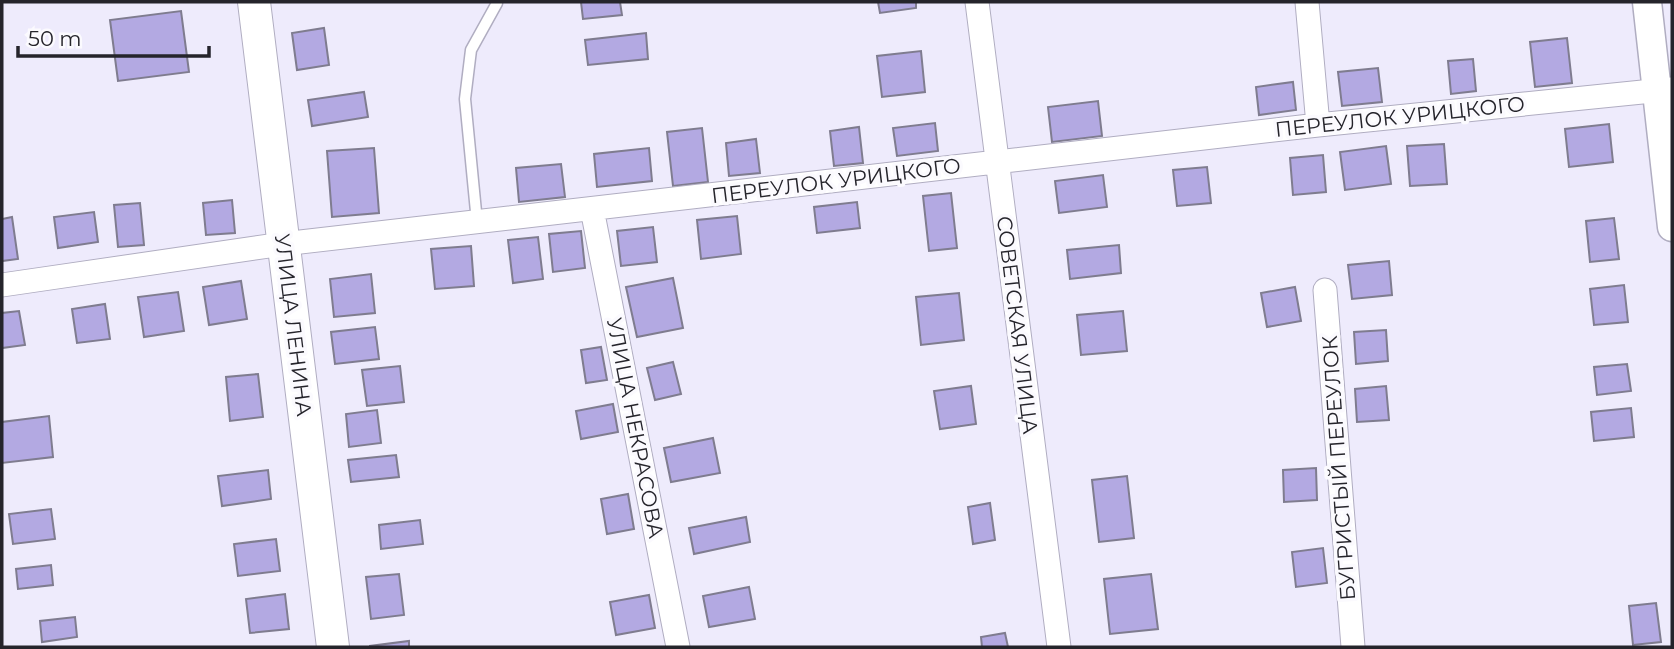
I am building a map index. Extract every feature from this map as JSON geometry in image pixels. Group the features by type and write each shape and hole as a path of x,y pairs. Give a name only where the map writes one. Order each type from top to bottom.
{"main road":[{"name":"УЛИЦА ЛЕНИНА","path":"254,2 333,647"}],"street":[{"name":"СОВЕТСКАЯ УЛИЦА","path":"977,2 1059,647"},
{"path":"1307,2 1318,125"},
{"path":"1647,2 1665,90 1672,227"},
{"name":"ПЕРЕУЛОК УРИЦКОГО","path":"2,285 283,244 1318,125 1665,90"},
{"name":"УЛИЦА НЕКРАСОВА","path":"592,209 678,647"},
{"name":"БУГРИСТЫЙ ПЕРЕУЛОК","path":"1325,290 1353,647"}],"lane":[{"path":"477,222 465,99 471,50 497,3"}],"building":[{"path":"581,2 620,2 622,15 583,19"},
{"path":"878,2 916,2 916,8 880,13"},
{"path":"181,11 189,72 118,81 110,20"},
{"path":"324,28 329,65 297,70 292,33"},
{"path":"646,33 648,59 588,65 585,40"},
{"path":"1567,38 1572,83 1535,87 1530,42"},
{"path":"921,51 925,92 882,97 877,56"},
{"path":"1473,59 1476,91 1451,94 1448,61"},
{"path":"1378,68 1382,102 1342,106 1338,72"},
{"path":"1293,82 1296,110 1259,115 1256,87"},
{"path":"364,92 368,117 312,126 308,100"},
{"path":"1098,101 1102,136 1052,142 1048,107"},
{"path":"935,123 938,151 897,156 893,128"},
{"path":"1609,124 1613,162 1569,167 1565,129"},
{"path":"859,127 863,163 834,166 830,131"},
{"path":"702,128 708,182 673,186 667,132"},
{"path":"756,139 760,173 729,176 726,143"},
{"path":"1444,144 1447,184 1410,186 1407,146"},
{"path":"1386,146 1391,184 1345,190 1340,152"},
{"path":"374,148 379,213 332,217 327,151"},
{"path":"649,148 652,181 597,187 594,154"},
{"path":"1323,155 1326,192 1293,195 1290,158"},
{"path":"561,164 565,197 519,202 516,168"},
{"path":"1207,167 1211,203 1177,206 1173,170"},
{"path":"1103,175 1107,207 1059,213 1055,181"},
{"path":"951,193 957,248 929,251 923,196"},
{"path":"232,200 235,233 206,235 203,203"},
{"path":"857,202 860,228 817,233 814,207"},
{"path":"140,203 144,245 118,247 114,205"},
{"path":"94,212 98,242 58,248 54,217"},
{"path":"737,216 741,254 701,259 697,220"},
{"path":"12,217 18,259 2,261 2,219"},
{"path":"1614,218 1619,259 1590,262 1586,221"},
{"path":"653,227 657,262 621,266 617,231"},
{"path":"581,231 585,268 553,272 549,234"},
{"path":"538,237 543,279 513,283 508,240"},
{"path":"1119,245 1121,273 1070,279 1067,250"},
{"path":"471,246 474,286 435,289 431,249"},
{"path":"1389,261 1392,295 1352,299 1348,265"},
{"path":"371,274 375,313 334,317 330,279"},
{"path":"673,278 683,328 637,337 626,287"},
{"path":"241,281 247,319 209,325 203,287"},
{"path":"1624,285 1628,322 1594,325 1590,289"},
{"path":"1295,287 1301,321 1267,327 1261,293"},
{"path":"178,292 184,331 144,337 138,297"},
{"path":"959,293 964,340 921,345 916,297"},
{"path":"105,304 110,339 77,343 72,309"},
{"path":"19,311 25,345 2,348 2,313"},
{"path":"1123,311 1127,351 1081,355 1077,315"},
{"path":"375,327 379,359 335,364 331,332"},
{"path":"1386,330 1388,361 1356,364 1354,332"},
{"path":"601,347 607,380 586,383 581,350"},
{"path":"673,362 681,394 655,400 647,368"},
{"path":"1627,364 1631,391 1597,395 1594,367"},
{"path":"400,366 404,402 367,406 362,370"},
{"path":"258,374 263,417 230,421 226,377"},
{"path":"971,386 976,424 940,429 934,391"},
{"path":"1386,386 1389,420 1357,422 1355,389"},
{"path":"613,404 618,432 581,439 576,411"},
{"path":"1631,408 1634,437 1594,441 1591,412"},
{"path":"377,410 381,443 349,447 346,414"},
{"path":"49,416 53,457 2,463 2,422"},
{"path":"713,438 720,473 671,482 664,448"},
{"path":"396,455 399,477 351,482 348,460"},
{"path":"1316,468 1317,500 1284,502 1283,470"},
{"path":"268,470 271,499 222,506 218,476"},
{"path":"1127,476 1134,538 1099,542 1092,480"},
{"path":"628,494 634,529 607,534 601,499"},
{"path":"990,503 995,540 973,544 968,507"},
{"path":"51,509 55,539 13,544 9,514"},
{"path":"746,517 750,542 694,554 689,528"},
{"path":"420,520 423,544 381,549 379,525"},
{"path":"276,539 280,571 238,576 234,544"},
{"path":"1323,548 1327,583 1296,587 1292,552"},
{"path":"51,565 53,585 18,589 16,569"},
{"path":"399,574 404,615 371,619 366,577"},
{"path":"1151,574 1158,629 1110,634 1104,579"},
{"path":"749,587 755,619 709,627 703,596"},
{"path":"285,594 289,629 250,633 246,599"},
{"path":"649,595 655,628 616,635 610,602"},
{"path":"1656,603 1661,642 1633,645 1629,606"},
{"path":"75,617 77,637 42,642 40,621"},
{"path":"1005,633 1008,647 982,647 981,637"},
{"path":"409,641 409,647 370,647 370,646"}]}
